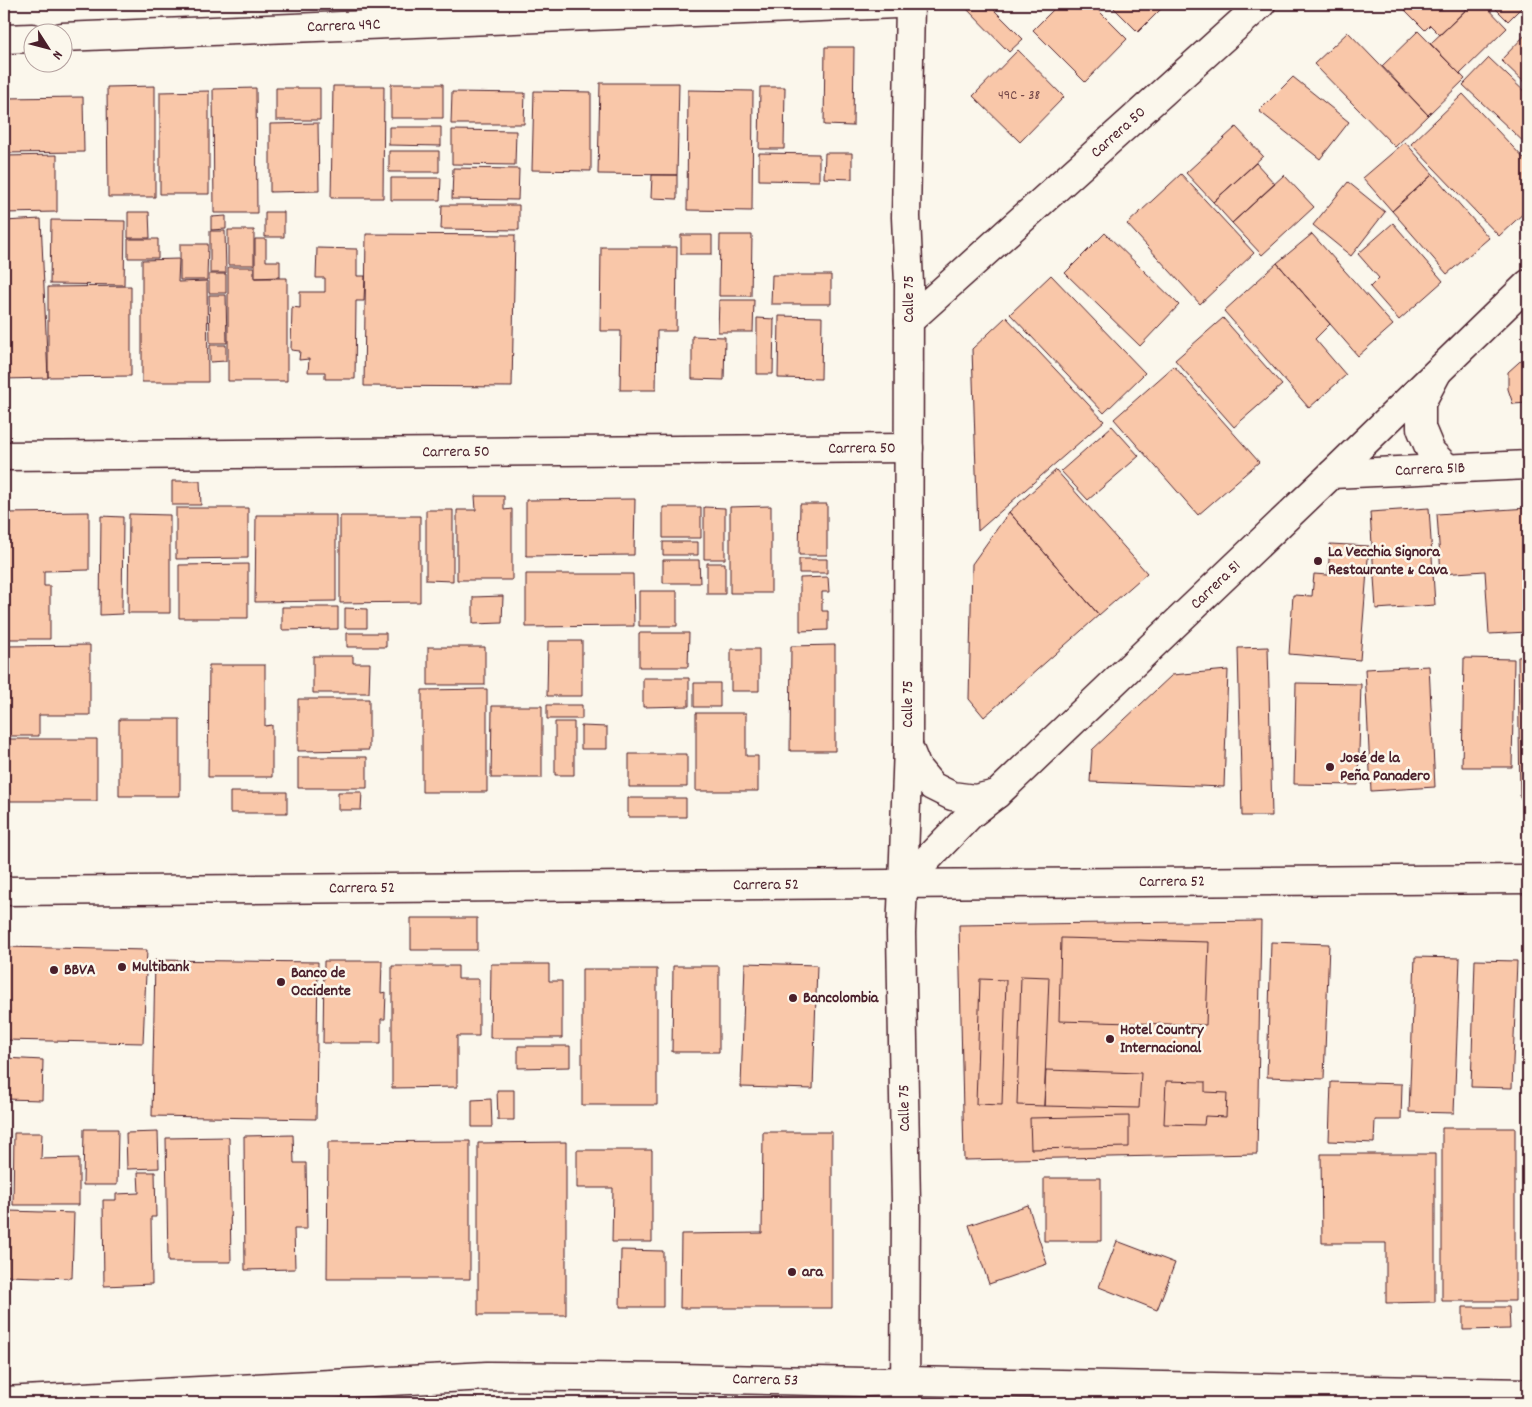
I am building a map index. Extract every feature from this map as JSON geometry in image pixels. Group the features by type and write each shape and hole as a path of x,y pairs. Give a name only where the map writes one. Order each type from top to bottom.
{"street":[{"name":"Carrera 49C","path":"72,37 897,4"},
{"name":"Calle 75","path":"906,1392 906,1203 901,933 908,746 909,284 906,217 910,4"},
{"name":"Carrera 50","path":"909,321 1261,4"},
{"path":"4,39 22,38"},
{"name":"Carrera 51","path":"903,884 970,815 997,794 1528,284"},
{"path":"1437,373 1421,403 1421,428 1431,452 1448,468"},
{"name":"Carrera 50","path":"4,456 909,448"},
{"name":"Carrera 51B","path":"1332,474 1528,465"},
{"path":"908,746 917,768 932,786 952,796 975,799 997,794"},
{"name":"Carrera 52","path":"4,890 1528,879"},
{"name":"Carrera 53","path":"4,1401 487,1376 865,1382 906,1392 1528,1393"}],"building":[{"path":"967,4 988,4 1023,39 1009,52 964,6"},
{"path":"1059,4 1092,4 1127,39 1085,82 1033,30"},
{"path":"1110,4 1166,4 1138,32"},
{"path":"1399,4 1472,4 1440,35 1430,25 1425,30"},
{"path":"1472,4 1484,4 1507,28 1460,74 1430,44"},
{"path":"1491,4 1525,4 1508,21"},
{"path":"1418,31 1465,79 1428,115 1382,66"},
{"path":"1348,32 1428,115 1395,147 1314,64"},
{"path":"1528,32 1528,86 1501,60"},
{"path":"825,47 854,47 853,126 824,125"},
{"path":"1018,50 1064,97 1020,142 973,96"},
{"path":"1489,58 1528,95 1528,146 1463,85"},
{"path":"1293,77 1349,122 1320,159 1259,111"},
{"path":"600,83 679,83 677,175 598,174"},
{"path":"391,84 443,84 443,118 391,118"},
{"path":"155,86 155,197 108,197 107,87"},
{"path":"333,86 384,86 383,198 331,198"},
{"path":"760,87 785,87 784,149 759,149"},
{"path":"256,88 257,213 214,213 213,89"},
{"path":"276,88 320,88 320,120 276,120"},
{"path":"688,90 753,91 752,211 687,210"},
{"path":"209,91 209,194 160,194 160,92"},
{"path":"534,91 591,92 591,171 532,170"},
{"path":"452,92 525,93 524,124 451,124"},
{"path":"1463,94 1528,163 1528,209 1499,236 1411,144"},
{"path":"83,97 84,152 4,153 4,98"},
{"path":"318,123 319,191 270,192 270,124"},
{"path":"389,127 441,127 441,146 389,145"},
{"path":"1236,127 1263,156 1213,202 1186,173"},
{"path":"452,130 516,131 515,165 452,164"},
{"path":"1405,142 1433,174 1392,211 1363,178"},
{"path":"389,151 439,151 439,172 389,172"},
{"path":"759,153 819,154 819,181 759,180"},
{"path":"825,153 852,153 852,179 824,178"},
{"path":"57,155 57,212 4,213 4,156"},
{"path":"1256,163 1275,184 1232,223 1213,202"},
{"path":"453,168 519,169 518,200 452,199"},
{"path":"1181,174 1254,253 1200,304 1127,224"},
{"path":"1433,174 1489,238 1447,274 1392,211"},
{"path":"652,175 677,175 677,199 651,198"},
{"path":"1284,175 1314,207 1262,255 1232,223"},
{"path":"391,178 441,178 440,200 391,200"},
{"path":"1348,182 1385,212 1351,256 1313,225"},
{"path":"442,205 519,205 519,230 441,229"},
{"path":"128,212 149,212 150,238 128,238"},
{"path":"265,212 284,212 284,237 265,237"},
{"path":"226,216 226,229 211,230 211,217"},
{"path":"41,219 48,378 4,379 4,221"},
{"path":"51,220 125,221 124,285 50,284"},
{"path":"1393,223 1443,281 1399,320 1370,287 1379,278 1358,254"},
{"path":"228,230 254,230 254,265 228,265"},
{"path":"210,231 225,231 226,273 210,273"},
{"path":"1105,233 1179,305 1140,346 1065,273"},
{"path":"366,234 515,235 512,387 364,386"},
{"path":"1312,234 1393,325 1358,356 1277,263"},
{"path":"681,235 712,235 712,254 681,254"},
{"path":"720,235 752,235 751,296 719,296"},
{"path":"128,239 158,239 158,258 128,258"},
{"path":"255,239 266,239 266,261 280,261 280,277 255,278"},
{"path":"180,244 208,244 207,280 180,280"},
{"path":"601,247 677,247 676,331 657,331 656,390 620,390 621,331 600,331"},
{"path":"317,248 357,249 357,276 365,276 364,301 356,301 355,379 325,379 325,372 308,372 309,359 299,360 300,351 291,350 292,307 300,308 300,292 325,292 325,278 316,278"},
{"path":"179,259 178,282 207,281 208,382 142,382 142,260"},
{"path":"1277,263 1330,324 1315,339 1346,375 1309,408 1224,311"},
{"path":"228,267 254,267 254,278 287,278 287,381 228,381"},
{"path":"209,274 226,274 226,293 209,293"},
{"path":"772,275 831,275 831,304 771,304"},
{"path":"1051,275 1145,373 1104,413 1010,314"},
{"path":"131,286 131,376 48,377 48,287"},
{"path":"209,295 226,295 227,343 210,343"},
{"path":"719,300 754,300 753,332 718,332"},
{"path":"779,316 822,317 821,379 778,378"},
{"path":"1006,317 1104,421 978,531 972,349"},
{"path":"757,318 774,319 773,374 757,374"},
{"path":"1223,318 1282,385 1234,427 1175,360"},
{"path":"692,336 725,337 724,380 692,379"},
{"path":"210,345 226,345 226,361 210,362"},
{"path":"1528,354 1528,403 1513,404 1508,389 1508,372"},
{"path":"1174,366 1259,462 1198,515 1114,419"},
{"path":"1112,426 1139,456 1088,500 1061,471"},
{"path":"1056,470 1147,573 1099,615 1009,512"},
{"path":"172,481 200,481 201,505 172,505"},
{"path":"475,496 504,496 504,510 512,509 512,580 457,580 457,510 476,510"},
{"path":"635,499 634,555 526,556 526,500"},
{"path":"800,504 827,504 827,555 799,555"},
{"path":"771,506 771,593 730,593 730,507"},
{"path":"663,507 701,507 701,538 663,538"},
{"path":"704,507 725,508 725,559 704,559"},
{"path":"176,508 248,508 248,558 176,559"},
{"path":"1429,508 1435,605 1376,609 1370,512"},
{"path":"1528,508 1528,632 1489,634 1485,571 1441,574 1437,514"},
{"path":"426,510 453,510 453,581 426,580"},
{"path":"89,512 89,570 44,571 44,586 50,586 50,639 4,639 4,513"},
{"path":"1009,512 1099,615 984,717 969,699 972,564"},
{"path":"129,514 170,515 170,613 128,613"},
{"path":"256,515 336,515 336,601 255,602"},
{"path":"101,516 123,517 122,614 100,615"},
{"path":"340,516 420,516 420,602 340,603"},
{"path":"663,542 698,542 698,555 663,555"},
{"path":"1330,544 1369,546 1360,660 1289,654 1293,595 1312,596 1314,574 1328,575"},
{"path":"799,559 827,559 827,573 799,573"},
{"path":"663,560 699,560 700,583 663,583"},
{"path":"707,563 725,563 725,594 707,594"},
{"path":"248,564 248,618 179,618 179,565"},
{"path":"526,574 633,574 634,626 526,627"},
{"path":"828,577 829,592 822,592 822,611 828,611 828,630 800,631 800,578"},
{"path":"639,591 677,591 677,626 639,626"},
{"path":"503,596 502,623 473,624 473,597"},
{"path":"282,607 338,607 338,629 282,630"},
{"path":"345,608 367,609 367,628 345,628"},
{"path":"347,633 386,633 386,647 347,647"},
{"path":"639,633 689,633 688,667 639,667"},
{"path":"548,641 582,641 582,696 547,696"},
{"path":"90,645 90,715 39,715 39,736 4,736 4,646"},
{"path":"835,645 835,751 790,751 791,646"},
{"path":"428,647 485,647 485,685 428,685"},
{"path":"1268,647 1272,816 1242,816 1238,648"},
{"path":"731,649 759,649 759,691 731,691"},
{"path":"313,656 353,656 353,663 370,663 369,693 313,693"},
{"path":"1528,656 1528,798 1520,798 1518,657"},
{"path":"1464,658 1514,659 1512,767 1462,767"},
{"path":"209,665 265,665 265,726 272,725 272,777 208,777"},
{"path":"1429,666 1435,787 1371,791 1365,669"},
{"path":"1228,670 1224,787 1090,782 1092,750 1172,675"},
{"path":"643,678 689,678 689,706 643,707"},
{"path":"694,683 720,683 720,707 694,707"},
{"path":"1296,683 1361,684 1358,785 1294,784"},
{"path":"487,689 487,792 422,792 422,690"},
{"path":"298,699 369,699 369,750 298,751"},
{"path":"547,705 582,705 582,719 547,719"},
{"path":"492,706 542,706 542,778 491,778"},
{"path":"696,713 746,713 746,756 758,756 758,791 696,791"},
{"path":"119,719 180,719 180,796 119,796"},
{"path":"555,722 574,722 574,775 555,775"},
{"path":"581,726 607,727 607,749 581,749"},
{"path":"4,739 97,739 97,801 4,801"},
{"path":"629,754 687,754 687,787 629,787"},
{"path":"298,757 367,757 367,788 298,788"},
{"path":"230,792 287,792 287,813 230,813"},
{"path":"338,792 362,792 361,810 338,810"},
{"path":"628,798 686,798 686,817 628,817"},
{"path":"411,918 477,918 477,950 411,950"},
{"name":"Hotel Country Internacional","path":"1261,921 1257,1154 964,1160 959,925"},
{"path":"1061,938 1209,942 1206,1025 1059,1021"},
{"path":"1271,942 1329,944 1324,1079 1267,1077"},
{"path":"4,947 147,950 143,1043 4,1040"},
{"path":"1527,955 1528,1084 1523,1084"},
{"path":"1415,957 1460,958 1454,1113 1409,1112"},
{"path":"155,960 318,962 316,1119 152,1116"},
{"path":"1475,960 1517,961 1512,1088 1471,1087"},
{"path":"324,961 382,961 381,993 386,992 385,1019 381,1019 381,1043 323,1043"},
{"path":"745,963 817,965 813,1089 741,1087"},
{"path":"491,964 549,964 549,981 562,981 562,1038 490,1038"},
{"path":"392,966 458,966 458,979 479,979 479,1036 457,1036 457,1087 392,1088"},
{"path":"673,966 719,966 719,1052 672,1052"},
{"path":"582,969 657,969 657,1105 582,1105"},
{"path":"1021,976 1049,977 1044,1106 1017,1105"},
{"path":"980,979 1006,980 1002,1105 976,1104"},
{"path":"518,1046 570,1046 570,1067 518,1068"},
{"path":"4,1058 43,1060 42,1100 4,1099"},
{"path":"1046,1070 1141,1073 1139,1108 1044,1106"},
{"path":"1166,1081 1205,1082 1205,1092 1227,1093 1226,1117 1205,1116 1204,1125 1164,1124"},
{"path":"1331,1082 1402,1084 1401,1120 1375,1120 1374,1143 1329,1141"},
{"path":"497,1090 514,1090 514,1120 498,1120"},
{"path":"491,1099 492,1127 472,1127 472,1100"},
{"path":"1129,1116 1129,1147 1031,1149 1030,1118"},
{"path":"1442,1128 1515,1128 1515,1301 1442,1301"},
{"path":"84,1129 118,1129 117,1185 83,1185"},
{"path":"158,1132 159,1168 127,1169 126,1133"},
{"path":"763,1132 832,1132 832,1308 680,1308 681,1234 762,1233"},
{"path":"14,1133 42,1133 41,1159 79,1158 79,1205 13,1205"},
{"path":"293,1135 294,1163 306,1163 307,1229 294,1229 295,1269 245,1270 244,1136"},
{"path":"229,1137 231,1262 168,1262 166,1138"},
{"path":"470,1141 470,1279 327,1279 328,1142"},
{"path":"566,1142 566,1315 478,1315 478,1143"},
{"path":"577,1150 652,1150 652,1242 612,1242 613,1188 577,1188"},
{"path":"1321,1154 1435,1154 1435,1302 1386,1303 1386,1243 1322,1243"},
{"path":"138,1172 155,1172 156,1217 151,1217 152,1284 104,1286 103,1200 116,1200 116,1194 139,1193"},
{"path":"1044,1178 1101,1178 1101,1241 1044,1241"},
{"path":"1028,1205 1047,1264 989,1284 969,1225"},
{"path":"9,1211 74,1213 72,1278 7,1276"},
{"path":"1117,1241 1175,1263 1157,1310 1099,1287"},
{"path":"621,1250 663,1251 663,1307 620,1307"},
{"path":"1463,1307 1509,1307 1510,1329 1463,1330"}],"place":[{"name":"La Vecchia Signora Restaurante & Cava","path":"1318,561"},
{"name":"José de la Peña Panadero","path":"1330,767"},
{"name":"Multibank","path":"122,967"},
{"name":"BBVA","path":"54,970"},
{"name":"Banco de Occidente","path":"281,982"},
{"name":"Bancolombia","path":"793,998"},
{"name":"Hotel Country Internacional","path":"1110,1039"},
{"name":"ara","path":"792,1272"}]}
